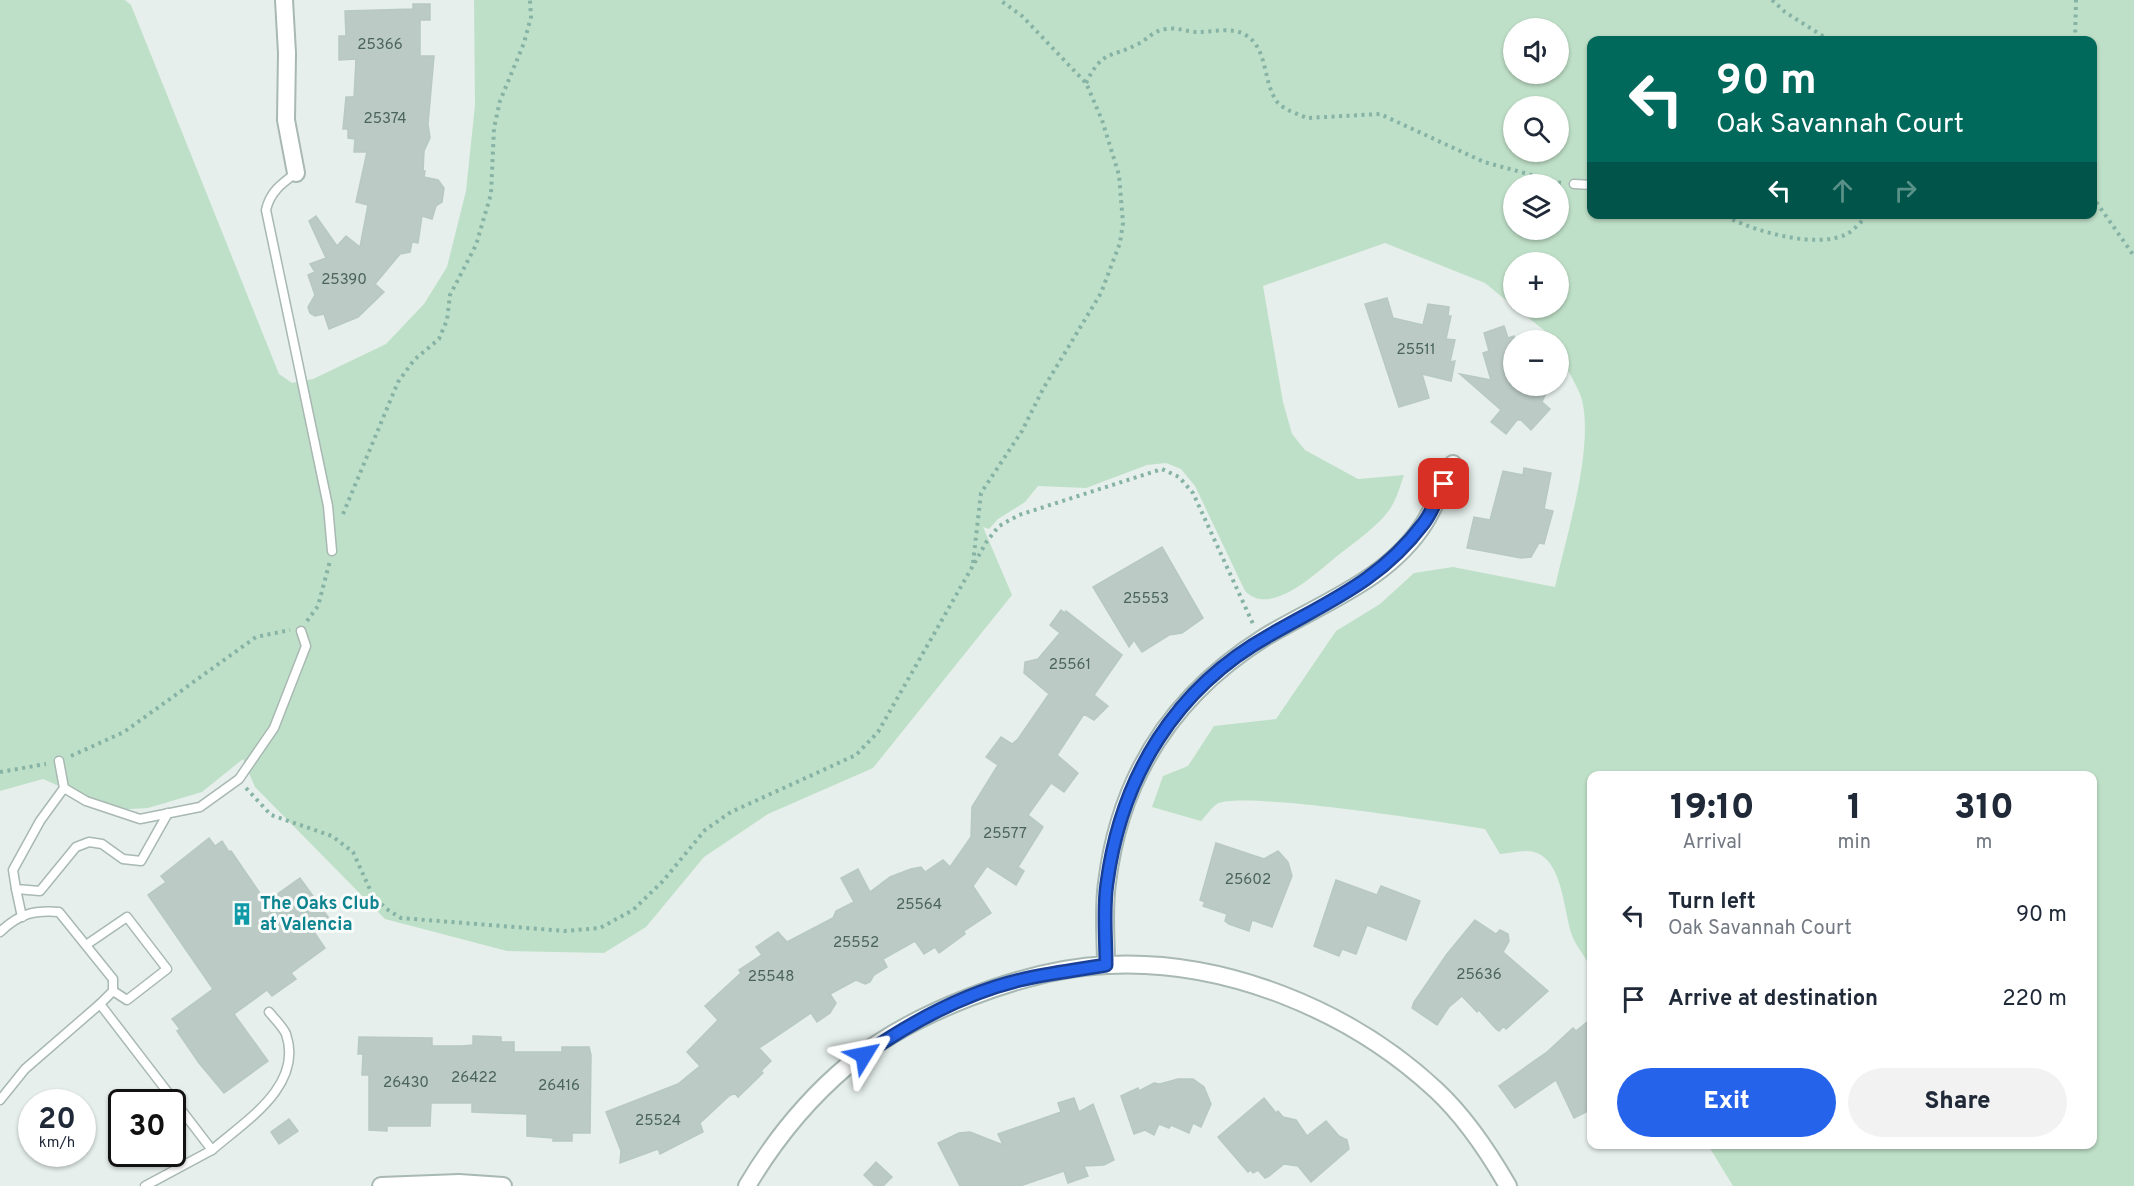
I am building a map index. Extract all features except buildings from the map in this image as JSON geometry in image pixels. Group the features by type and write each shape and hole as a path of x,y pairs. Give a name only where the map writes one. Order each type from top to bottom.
{"street":[{"path":"284,0 287,52 286,120 296,173"},
{"path":"1106,965 1106,885 1123,806 1135,776 1178,710 1220,671 1260,640 1352,591 1398,554 1425,523 1453,464"},
{"path":"747,1186 762,1160 805,1109 848,1066 895,1033 960,1001 1018,980 1106,965 1192,970 1258,987 1348,1025 1390,1052 1437,1091 1464,1122 1508,1186"},
{"path":"381,1186 459,1183 503,1186"}],"lane":[{"path":"296,173 278,186 268,200 266,210 328,506 332,551"},
{"path":"1574,184 1587,185"},
{"path":"58,761 64,788 86,801 140,819 200,807 239,779 274,728 306,646 301,631"},
{"path":"22,917 13,870 40,821 64,788"},
{"path":"16,889 40,891 76,847 89,842 102,844 123,859 141,861 168,813"},
{"path":"0,932 12,921 38,910 59,912 113,979 113,991 25,1069 0,1100"},
{"path":"86,945 127,917 167,969 127,1000 113,991"},
{"path":"100,1004 212,1150"},
{"path":"146,1186 212,1150 274,1096 289,1062 286,1033 269,1012"}],"path":[{"path":"341,523 398,382 414,360 440,339 447,320 450,295 476,245 491,194 494,128 500,101 524,43 531,17 530,0"},
{"path":"973,567 981,492 1022,431 1042,389 1101,293 1120,243 1123,223 1119,175 1102,120 1086,83 1022,16 1000,0"},
{"path":"1772,0 1785,12 1823,36"},
{"path":"2075,36 2076,0"},
{"path":"1086,83 1095,65 1109,53 1138,44 1155,31 1168,28 1198,32 1231,30 1245,34 1260,50 1273,94 1280,105 1307,118 1380,114 1484,162 1524,175 1574,184"},
{"path":"2097,203 2134,256"},
{"path":"1731,219 1760,232 1797,238 1831,238 1848,234 1863,219"},
{"path":"239,779 256,802 271,815 332,836 353,852 372,894 385,908 400,918 565,931 600,928 633,910 663,881 705,830 731,812 856,755 878,732 987,542 999,526 1019,515 1162,469 1179,477 1193,493 1260,640"},
{"path":"0,772 58,761 124,732 256,637 288,629 301,631 318,606 332,551"}],"green space":[{"name":"The Oaks Club at Valencia","path":"0,0 125,0 131,5 279,374 292,383 313,379 386,344 424,304 447,267 466,191 475,105 474,0 2134,0 2134,1186 1733,1186 1710,1149 2097,1149 2097,771 1587,771 1587,962 1572,935 1560,884 1548,861 1539,854 1527,851 1500,854 1485,829 1345,809 1263,801 1233,801 1217,804 1201,821 1152,807 1163,776 1188,766 1214,726 1276,719 1336,631 1380,604 1414,573 1453,567 1555,587 1582,468 1585,420 1582,400 1569,373 1569,330 1544,330 1529,318 1569,318 1569,252 1503,252 1503,298 1485,283 1385,243 1263,286 1283,402 1292,434 1305,450 1358,479 1404,475 1395,500 1383,518 1296,588 1269,599 1256,598 1245,591 1195,486 1181,469 1166,463 1147,465 1086,488 1038,486 1025,502 998,519 989,529 983,527 1012,595 873,768 768,814 704,857 646,927 604,953 507,951 385,919 255,787 243,759 202,792 148,808 113,810 43,779 0,791"}],"place":[{"name":"The Oaks Club at Valencia","path":"242,914"}],"route":[{"path":"864,1055 895,1033 960,1001 1018,980 1106,965 1106,885 1123,806 1135,776 1178,710 1220,671 1260,640 1352,591 1398,554 1425,523 1444,484"}]}
